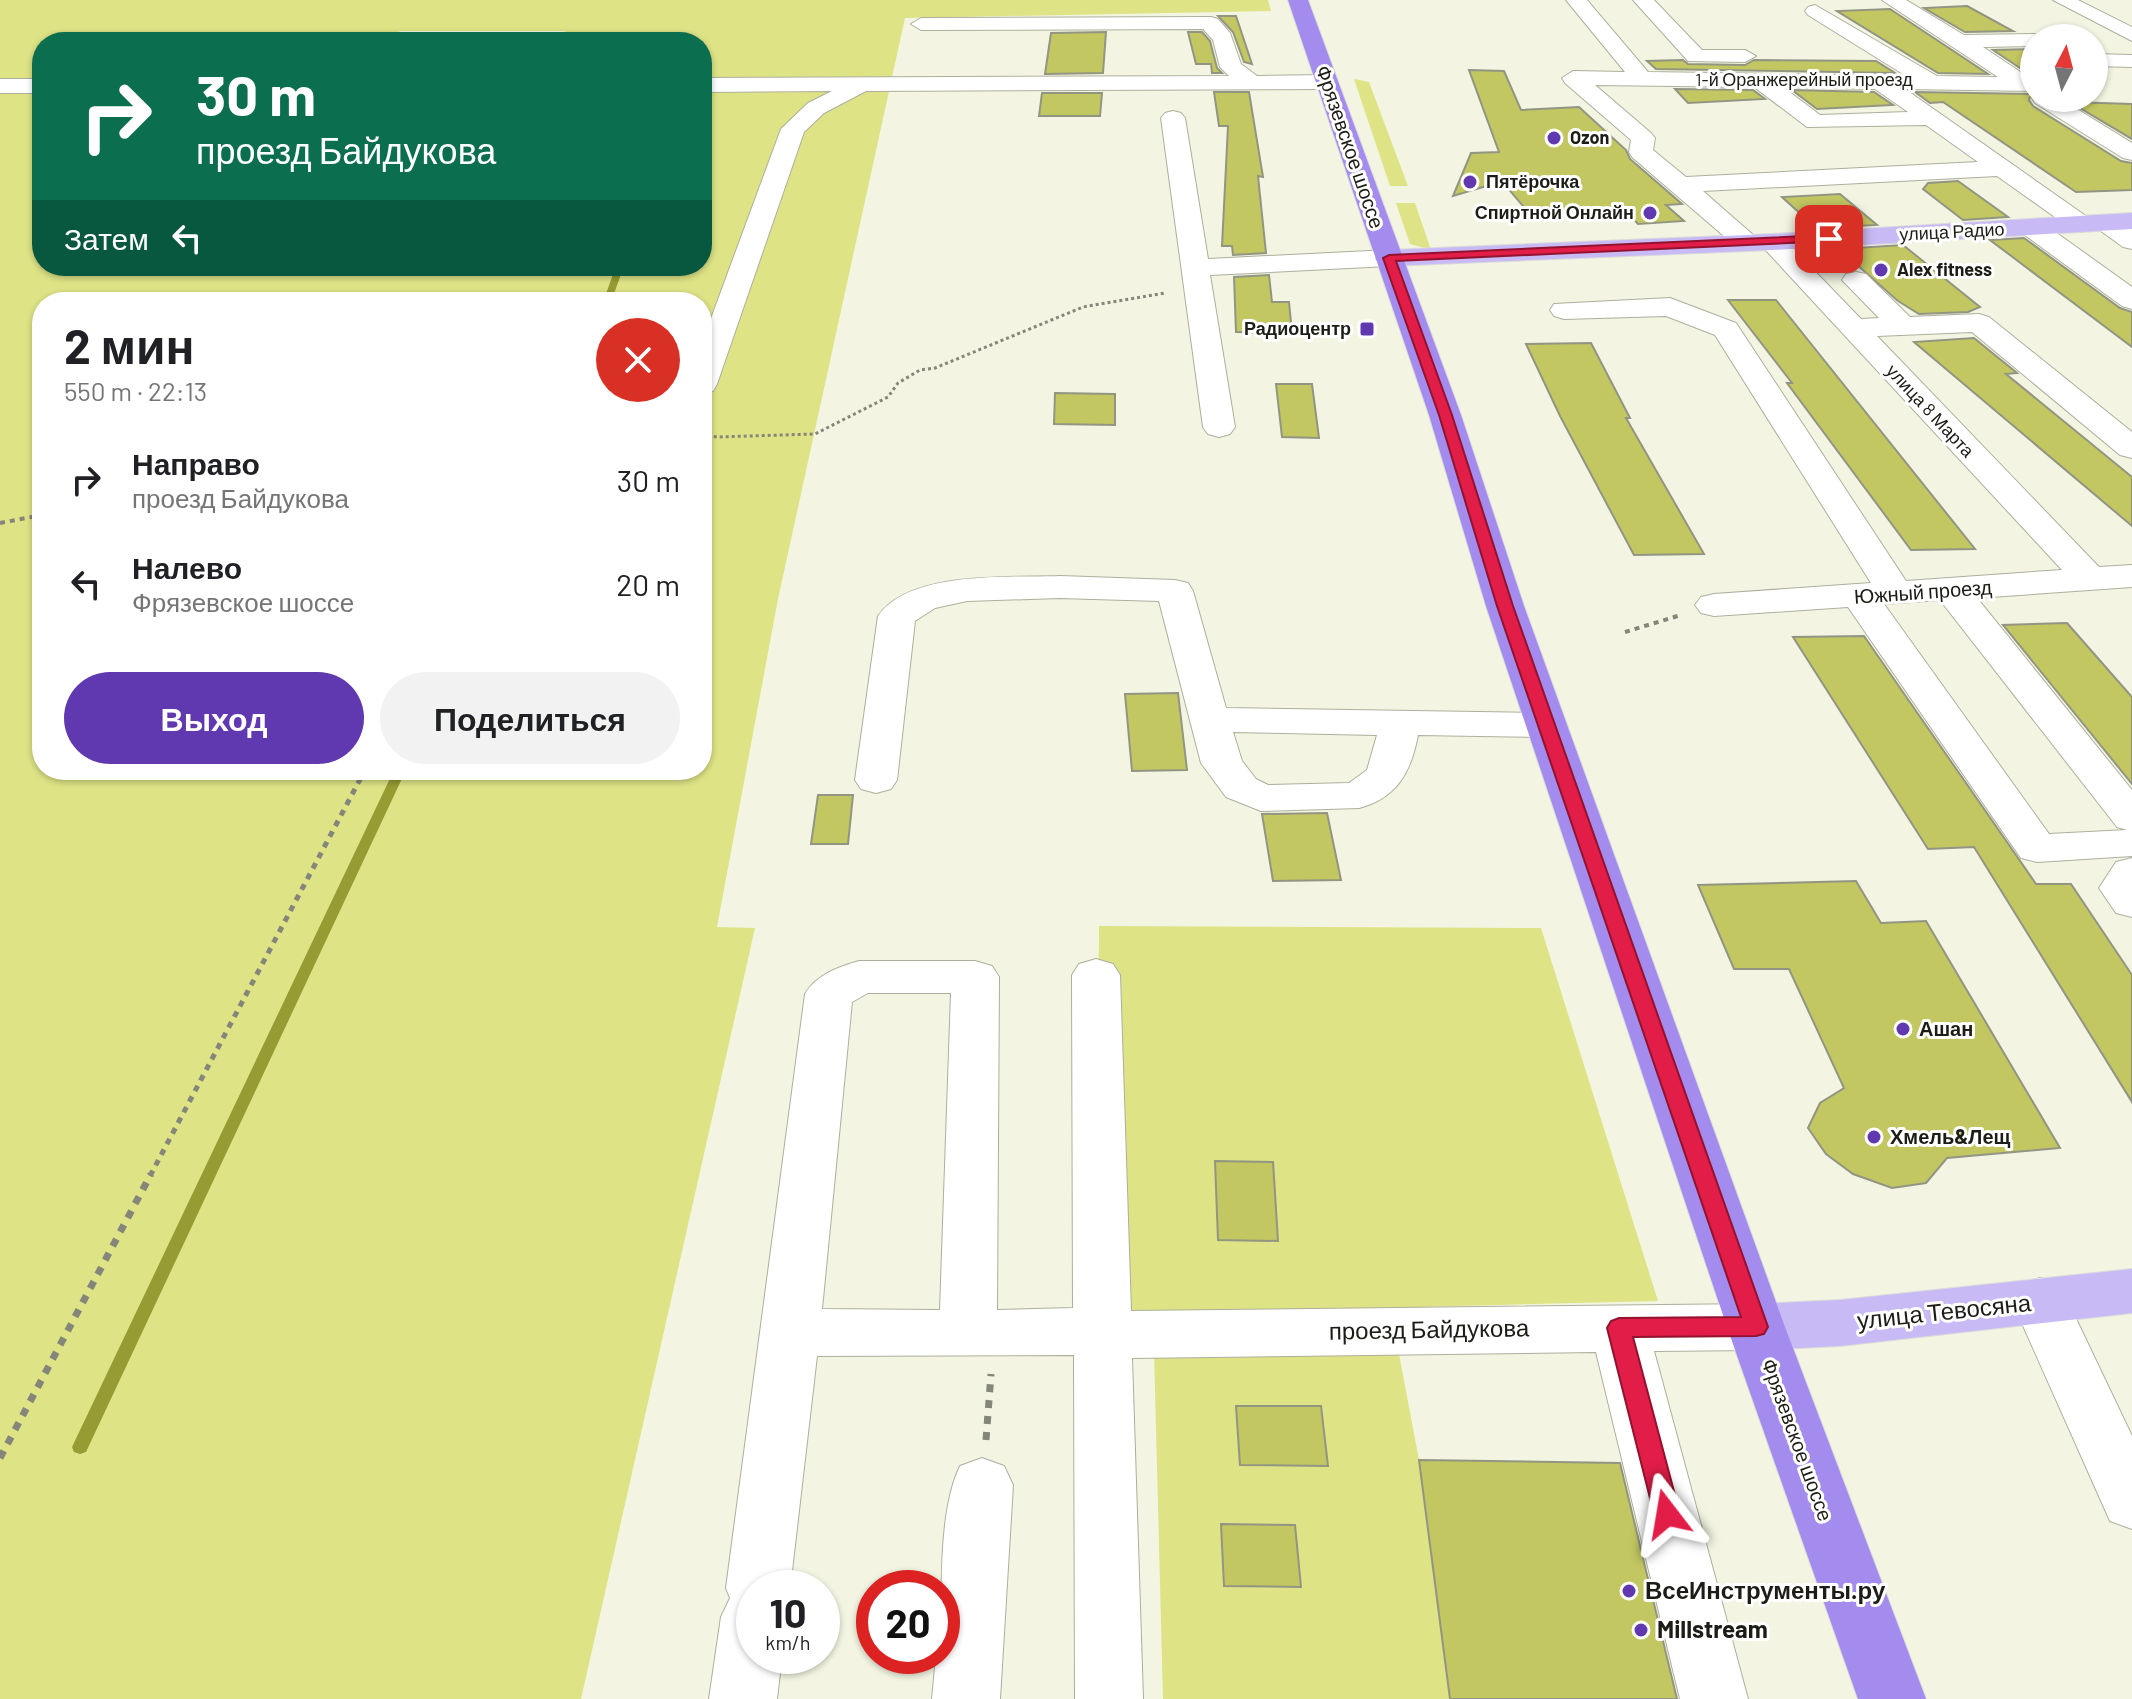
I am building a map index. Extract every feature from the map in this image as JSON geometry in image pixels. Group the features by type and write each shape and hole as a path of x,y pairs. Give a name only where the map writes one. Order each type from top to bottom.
{"highway":[{"name":"Фрязевское шоссе","path":"1298,0 1445,415 1505,606 1756,1327 1892,1699"}],"main road":[{"name":"улица Радио","path":"1389,258 1760,242 2132,221"},
{"name":"улица Тевосяна","path":"1756,1327 1840,1323 2132,1291"}],"street":[{"path":"1576,0 1642,79"},
{"path":"1643,0 1696,56 1769,56"},
{"path":"1892,0 2020,80"},
{"path":"2063,0 2132,35"},
{"path":"1815,11 1931,81"},
{"path":"921,24 1211,23 1215,32 1223,37 1231,67 1251,82"},
{"path":"1859,38 2020,39"},
{"path":"1609,40 1680,39"},
{"path":"1842,57 1890,57"},
{"path":"2108,60 2132,61"},
{"name":"1-й Оранжерейный проезд","path":"1573,78 1931,81 2020,86"},
{"name":"улица 8 Марта","path":"1573,78 1643,138 1641,152 1680,185 1760,242 1852,328 2090,579"},
{"path":"1759,80 1815,122 1932,118"},
{"path":"1879,81 2004,168 2093,223 2132,241"},
{"path":"712,85 1327,82"},
{"path":"712,356 793,129 816,108 864,84"},
{"path":"0,86 32,86"},
{"path":"2063,112 2132,153"},
{"path":"2069,116 2116,117"},
{"path":"1173,118 1219,427"},
{"path":"1680,185 2004,168"},
{"path":"2031,227 2132,300"},
{"path":"1196,277 1389,258"},
{"path":"1856,280 1903,326"},
{"path":"1564,310 1670,307 1726,329 1878,595 2037,848 2132,843"},
{"path":"1852,328 1979,323 2132,448"},
{"name":"Южный проезд","path":"1714,605 1952,591 2132,576"},
{"path":"876,780 897,616 923,599 967,590 1060,587 1175,591 1222,763 1241,788 1261,798 1359,795 1385,777 1393,759 1400,723"},
{"path":"1952,591 2132,818"},
{"path":"1209,720 1547,725"},
{"path":"2132,872 2122,888 2132,903"},
{"path":"1096,975 1109,1699"},
{"path":"760,1570 829,994 859,977 975,977 981,1334"},
{"path":"2040,1301 2132,1502"},
{"name":"проезд Байдукова","path":"791,1332 981,1334 1071,1331 1102,1335 1756,1327"},
{"path":"1619,1328 1714,1699"},
{"path":"966,1699 982,1485"},
{"path":"743,1699 746,1674"}],"path":[{"path":"712,436 815,434 888,397 898,383 920,370 935,368 1083,307 1196,277"},
{"path":"0,523 32,517"},
{"path":"1625,632 1714,605"},
{"path":"0,1458 360,780"},
{"path":"981,1334 982,1485"}],"green space":[{"path":"0,0 1268,0 1271,11 905,18 778,599 717,927 755,928 581,1699 0,1699"},
{"path":"1354,79 1369,82 1408,186 1390,186"},
{"path":"1396,203 1415,203 1430,247 1428,249 1410,244"},
{"path":"1099,926 1541,928 1658,1301 1096,1315"},
{"path":"1154,1351 1399,1354 1419,1460 1450,1699 1163,1699"}],"building":[{"path":"1967,6 2013,31 1965,32 1924,8"},
{"path":"1890,9 1988,74 1938,73 1837,11"},
{"path":"1218,16 1236,16 1252,64 1244,62 1233,32"},
{"path":"1106,32 1103,73 1045,74 1051,33"},
{"path":"1188,32 1202,32 1210,41 1217,68 1222,73 1212,73 1211,64 1196,64"},
{"path":"2020,49 2020,68 1993,50"},
{"path":"1683,60 1688,64 1745,65 1754,60 1876,61 1895,73 1656,69 1647,61"},
{"path":"1469,70 1504,71 1521,110 1579,107 1626,150 1630,159 1682,204 1666,205 1684,221 1638,224 1623,208 1529,213 1506,186 1483,187 1453,196 1471,153 1499,152"},
{"path":"1675,89 1753,90 1765,99 1688,103"},
{"path":"1792,90 1874,92 1893,105 1817,109"},
{"path":"1214,92 1249,92 1263,177 1258,176 1266,253 1233,255 1232,246 1222,246 1228,126 1219,126"},
{"path":"1915,92 2020,94 2020,112 2043,112 2121,161 2132,163 2132,190 2076,192 1943,102 1930,103"},
{"path":"1042,93 1102,93 1100,116 1039,116"},
{"path":"2108,103 2132,104 2132,139 2087,112 2108,112"},
{"path":"1958,181 2008,217 1963,220 1923,189 1928,183"},
{"path":"1840,194 1877,225 1816,228 1782,197"},
{"path":"2024,238 2120,308 2132,312 2132,347 1990,240"},
{"path":"1903,245 1980,307 1968,312 1919,314 1898,301 1839,249"},
{"path":"1269,275 1272,302 1289,302 1292,333 1236,332 1234,277"},
{"path":"1728,300 1776,300 1975,549 1911,550 1787,383 1792,383"},
{"path":"1974,338 2017,373 2006,374 2132,477 2132,526 1914,342"},
{"path":"1591,343 1630,418 1626,418 1704,554 1634,555 1560,416 1526,344"},
{"path":"1276,384 1312,384 1319,438 1282,437"},
{"path":"1055,393 1115,394 1115,425 1054,424"},
{"path":"2067,623 2132,697 2132,784 2003,625"},
{"path":"1864,636 2036,884 2071,884 2132,975 2132,1102 1974,847 1928,849 1793,637"},
{"path":"1178,693 1187,770 1132,771 1125,694"},
{"path":"818,795 853,795 848,844 811,844"},
{"path":"1327,813 1341,880 1273,881 1262,814"},
{"name":"Ашан","path":"1856,881 1881,923 1926,921 2060,1148 1947,1158 1926,1183 1892,1188 1853,1174 1826,1154 1808,1128 1820,1103 1844,1088 1789,969 1734,969 1698,885"},
{"path":"1215,1161 1273,1162 1278,1241 1218,1240"},
{"path":"1236,1406 1321,1406 1328,1466 1240,1465"},
{"path":"1419,1460 1620,1463 1677,1699 1450,1699"},
{"path":"1221,1524 1295,1525 1301,1587 1224,1586"}],"waterway":[{"path":"611,292 616,276"},
{"path":"80,1447 395,780"}],"place":[{"name":"Ozon","path":"1554,138"},
{"name":"Пятёрочка","path":"1470,182"},
{"name":"Спиртной Онлайн","path":"1650,213"},
{"name":"Alex fitness","path":"1881,270"},
{"name":"Радиоцентр","path":"1367,329"},
{"name":"Ашан","path":"1903,1029"},
{"name":"Хмель&Лещ","path":"1874,1137"},
{"name":"ВсеИнструменты.ру","path":"1629,1591"},
{"name":"Millstream","path":"1641,1630"}],"route":[{"path":"1667,1514 1619,1328 1756,1327 1505,606 1445,415 1389,258 1829,239"}]}
